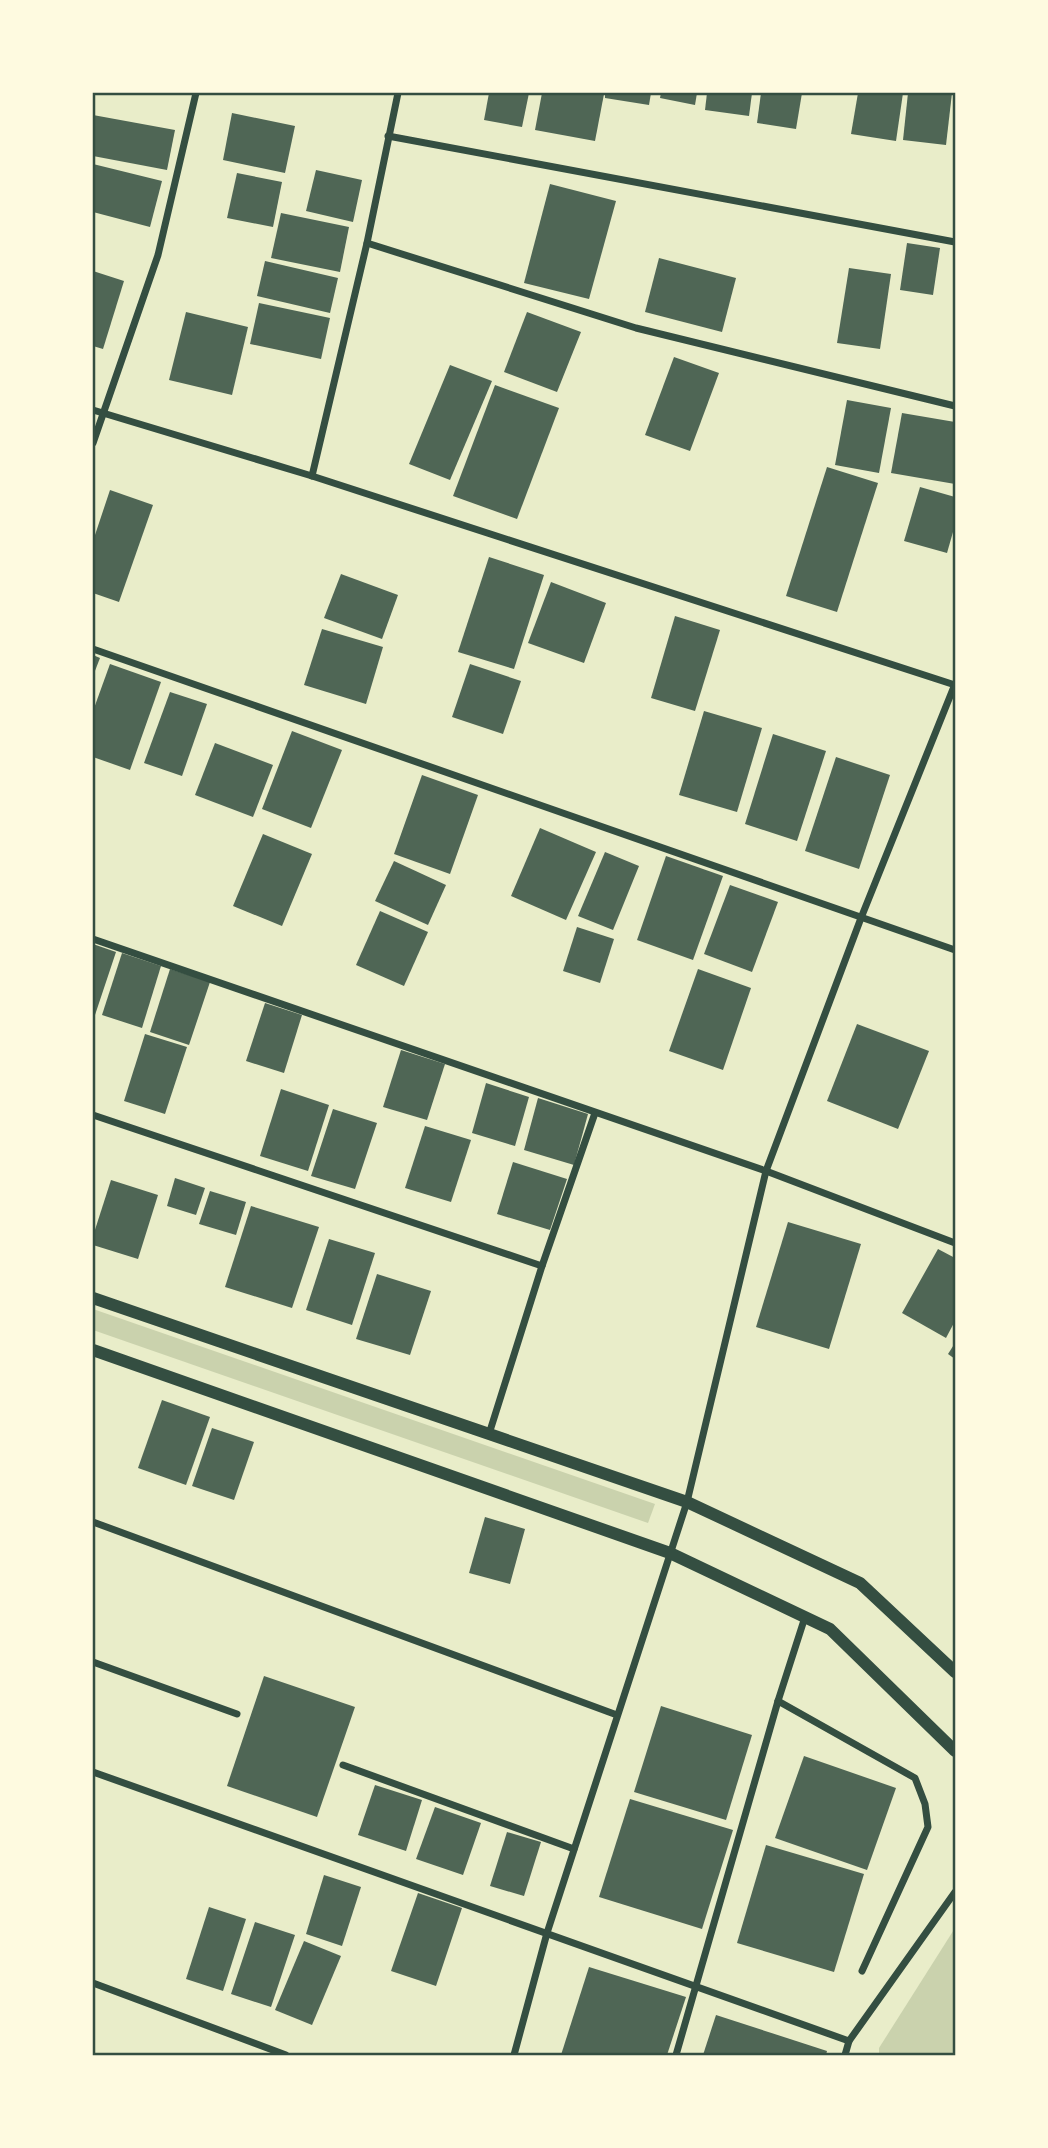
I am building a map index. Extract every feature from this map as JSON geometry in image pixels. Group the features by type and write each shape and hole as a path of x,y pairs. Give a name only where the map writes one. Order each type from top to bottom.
{"street":[{"path":"93,443 158,255 196,93"},
{"path":"312,475 367,243 398,93"},
{"path":"388,136 955,242"},
{"path":"367,243 636,328 955,406"},
{"path":"93,410 312,475 955,684 861,918 766,1171 687,1502 547,1933 514,2055"},
{"path":"93,649 955,950"},
{"path":"93,939 766,1171 955,1243"},
{"path":"489,1434 542,1266 595,1113"},
{"path":"93,1115 542,1266"},
{"path":"93,1298 687,1502 860,1583 955,1672"},
{"path":"93,1350 670,1552 830,1629 955,1751"},
{"path":"93,1522 617,1715"},
{"path":"676,2055 778,1701 805,1617"},
{"path":"93,1662 237,1714"},
{"path":"778,1701 915,1778 925,1804 928,1827 862,1971"},
{"path":"343,1765 574,1849"},
{"path":"93,1772 849,2041"},
{"path":"845,2055 849,2041 955,1892"},
{"path":"93,1983 265,2051 286,2055"}],"green space":[{"path":"93,1309 655,1504 648,1523 93,1330"},
{"path":"955,1928 955,2055 879,2055 879,2048"}],"building":[{"path":"489,93 529,93 522,127 484,120"},
{"path":"542,93 604,94 595,141 535,130"},
{"path":"605,93 651,93 649,105 605,98"},
{"path":"661,93 697,93 695,105 660,98"},
{"path":"707,93 752,93 749,116 705,110"},
{"path":"761,93 802,93 796,129 757,123"},
{"path":"858,93 903,93 896,141 851,134"},
{"path":"908,93 952,93 946,145 903,140"},
{"path":"232,113 295,126 285,173 223,160"},
{"path":"93,115 175,130 167,170 93,156"},
{"path":"93,164 162,181 150,227 93,212"},
{"path":"316,170 362,180 353,222 306,211"},
{"path":"237,173 282,182 273,227 227,218"},
{"path":"550,184 616,201 589,299 524,283"},
{"path":"281,213 349,227 340,272 271,258"},
{"path":"907,243 940,248 933,295 900,290"},
{"path":"659,258 736,278 722,332 645,312"},
{"path":"265,261 338,278 330,313 257,296"},
{"path":"849,268 891,274 880,349 837,343"},
{"path":"93,271 124,281 103,349 93,346"},
{"path":"259,303 330,318 321,359 250,344"},
{"path":"186,312 248,327 232,395 169,380"},
{"path":"527,312 581,332 557,392 504,372"},
{"path":"674,357 719,373 690,451 645,435"},
{"path":"450,365 492,381 450,480 409,464"},
{"path":"495,385 559,408 517,519 453,496"},
{"path":"847,400 891,408 879,473 835,465"},
{"path":"902,413 955,422 955,484 891,473"},
{"path":"827,467 878,483 837,612 786,596"},
{"path":"920,487 955,497 955,525 947,553 904,541"},
{"path":"110,490 153,505 119,602 93,593 93,541"},
{"path":"489,557 544,575 514,669 458,652"},
{"path":"341,574 398,595 382,639 324,618"},
{"path":"551,582 606,603 584,663 528,643"},
{"path":"675,616 720,630 695,711 651,698"},
{"path":"322,629 383,647 366,704 304,685"},
{"path":"93,655 100,658 93,676"},
{"path":"110,664 161,682 130,770 93,757 93,711"},
{"path":"470,664 521,681 503,734 452,717"},
{"path":"170,692 207,704 182,776 144,763"},
{"path":"704,711 762,728 737,812 679,795"},
{"path":"292,731 342,750 311,828 262,809"},
{"path":"773,734 826,751 797,841 745,824"},
{"path":"215,743 273,765 253,817 195,795"},
{"path":"836,757 890,775 859,869 805,851"},
{"path":"422,775 478,795 450,874 394,854"},
{"path":"540,828 596,852 566,920 511,896"},
{"path":"263,834 312,854 282,926 233,906"},
{"path":"605,852 639,866 613,930 578,916"},
{"path":"666,856 723,876 693,960 637,940"},
{"path":"394,861 446,885 428,925 375,901"},
{"path":"730,885 778,902 752,972 704,954"},
{"path":"380,911 428,932 404,986 356,965"},
{"path":"577,927 614,939 600,983 563,971"},
{"path":"93,944 116,952 93,1021"},
{"path":"122,953 161,966 142,1028 102,1015"},
{"path":"170,969 210,982 189,1045 150,1032"},
{"path":"698,969 751,988 723,1070 669,1051"},
{"path":"265,1003 302,1015 284,1073 246,1061"},
{"path":"857,1024 929,1051 898,1129 827,1101"},
{"path":"145,1034 187,1047 165,1114 124,1101"},
{"path":"401,1050 445,1064 427,1120 383,1107"},
{"path":"486,1083 529,1097 515,1146 472,1133"},
{"path":"281,1089 329,1105 308,1171 260,1156"},
{"path":"538,1098 588,1114 574,1165 524,1150"},
{"path":"333,1109 377,1123 355,1189 311,1176"},
{"path":"425,1126 471,1140 451,1202 405,1188"},
{"path":"513,1162 567,1179 550,1230 497,1214"},
{"path":"175,1178 205,1188 196,1215 167,1206"},
{"path":"111,1180 158,1195 138,1259 93,1245 93,1236"},
{"path":"210,1191 246,1202 236,1235 199,1224"},
{"path":"251,1206 319,1227 292,1308 225,1287"},
{"path":"788,1222 861,1244 829,1349 756,1327"},
{"path":"329,1239 375,1253 352,1325 306,1310"},
{"path":"938,1249 955,1258 955,1321 946,1338 902,1313"},
{"path":"377,1274 431,1291 410,1355 356,1339"},
{"path":"955,1343 955,1359 948,1354"},
{"path":"162,1400 210,1417 186,1485 138,1468"},
{"path":"212,1428 254,1442 234,1500 192,1486"},
{"path":"485,1517 525,1529 510,1584 469,1573"},
{"path":"264,1676 355,1707 317,1817 227,1786"},
{"path":"661,1706 752,1735 726,1820 634,1792"},
{"path":"804,1756 896,1788 867,1870 775,1838"},
{"path":"375,1785 422,1800 406,1851 358,1835"},
{"path":"630,1799 733,1830 702,1929 599,1897"},
{"path":"435,1807 481,1823 463,1875 416,1859"},
{"path":"507,1832 541,1842 524,1896 490,1886"},
{"path":"766,1845 864,1874 834,1972 737,1943"},
{"path":"324,1875 361,1887 342,1946 306,1934"},
{"path":"418,1893 462,1908 436,1986 391,1971"},
{"path":"209,1907 246,1919 223,1991 186,1979"},
{"path":"255,1922 295,1935 271,2007 231,1994"},
{"path":"304,1941 341,1956 312,2025 275,2010"},
{"path":"589,1967 686,1997 667,2055 561,2055"},
{"path":"716,2015 827,2051 826,2055 703,2055"}]}
